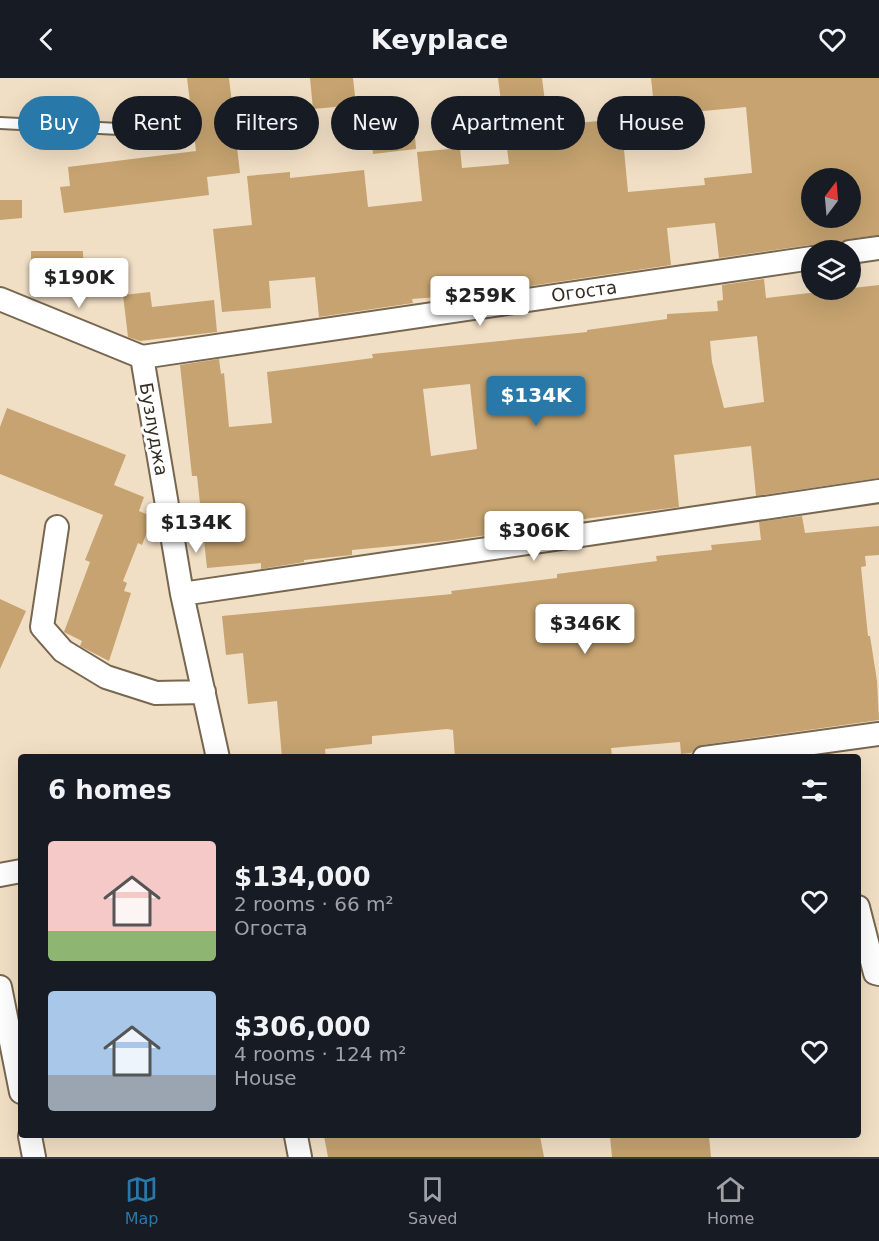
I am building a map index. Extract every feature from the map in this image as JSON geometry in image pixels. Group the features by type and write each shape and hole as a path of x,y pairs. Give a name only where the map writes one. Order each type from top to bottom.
{"street":[{"path":"861,250 879,248"},
{"name":"Огоста","path":"142,357 801,260"},
{"name":"Бузлуджа","path":"0,299 142,357 182,594 217,754"},
{"path":"182,594 879,490"},
{"path":"57,527 42,627 63,651 106,678 156,693 204,692"},
{"path":"760,754 817,750 879,734"},
{"path":"0,875 18,872"},
{"path":"861,917 877,973"},
{"path":"0,987 18,1077"},
{"path":"30,1138 34,1157"},
{"path":"296,1138 300,1157"}],"lane":[{"path":"0,123 112,129"}],"building":[{"path":"187,78 229,78 231,96 214,96 214,150 237,150 240,173 207,177 209,195 64,213 60,187 70,186 68,167 202,150 202,96 189,96"},
{"path":"310,78 353,78 355,96 331,96 331,107 319,108 319,96 312,96"},
{"path":"498,78 542,78 544,96 500,96"},
{"path":"651,78 879,78 879,235 846,240 801,240 801,246 719,258 715,223 667,228 671,265 477,294 412,299 413,303 319,317 315,277 269,281 271,308 222,312 213,229 252,225 247,176 290,172 290,178 364,170 368,207 422,201 417,152 460,150 462,168 509,164 507,150 585,150 585,122 597,121 597,150 624,150 628,192 705,185 704,178 752,173 746,107 705,111 705,96 653,96"},
{"path":"373,150 407,150 373,154"},
{"path":"0,200 22,200 22,218 0,220"},
{"path":"31,251 83,251 84,294 31,294"},
{"path":"764,279 766,298 801,294 801,300 861,300 861,287 879,285 879,478 756,496 751,446 674,455 679,507 576,520 576,522 446,541 352,550 352,555 304,560 304,562 261,569 261,563 207,568 197,476 192,476 180,365 219,359 221,374 224,373 229,427 272,423 267,372 373,358 372,354 587,332 587,330 667,319 667,314 718,311 717,301 723,300 722,285","holes":["757,336 764,402 724,408 712,362 710,341","470,384 477,449 431,456 423,389"]},
{"path":"150,292 152,307 214,300 217,332 140,341 128,337 123,295"},
{"path":"7,408 126,455 114,485 144,497 139,511 153,517 142,545 138,543 123,581 127,583 124,591 131,593 109,661 80,646 82,641 64,632 90,562 85,560 103,515 0,474 0,427"},
{"path":"802,516 805,533 879,526 879,555 865,556 866,566 861,567 868,636 870,636 877,681 879,720 702,745 691,753 681,754 680,742 611,748 612,754 455,754 453,730 447,729 372,736 372,744 325,749 326,754 282,754 277,701 248,704 243,653 226,655 222,616 452,594 451,591 557,578 557,574 657,561 656,556 712,550 711,545 761,540 759,522"},
{"path":"0,599 26,611 0,669"},
{"path":"324,1138 540,1138 544,1157 328,1157"},
{"path":"610,1138 709,1138 711,1157 612,1157"}]}
